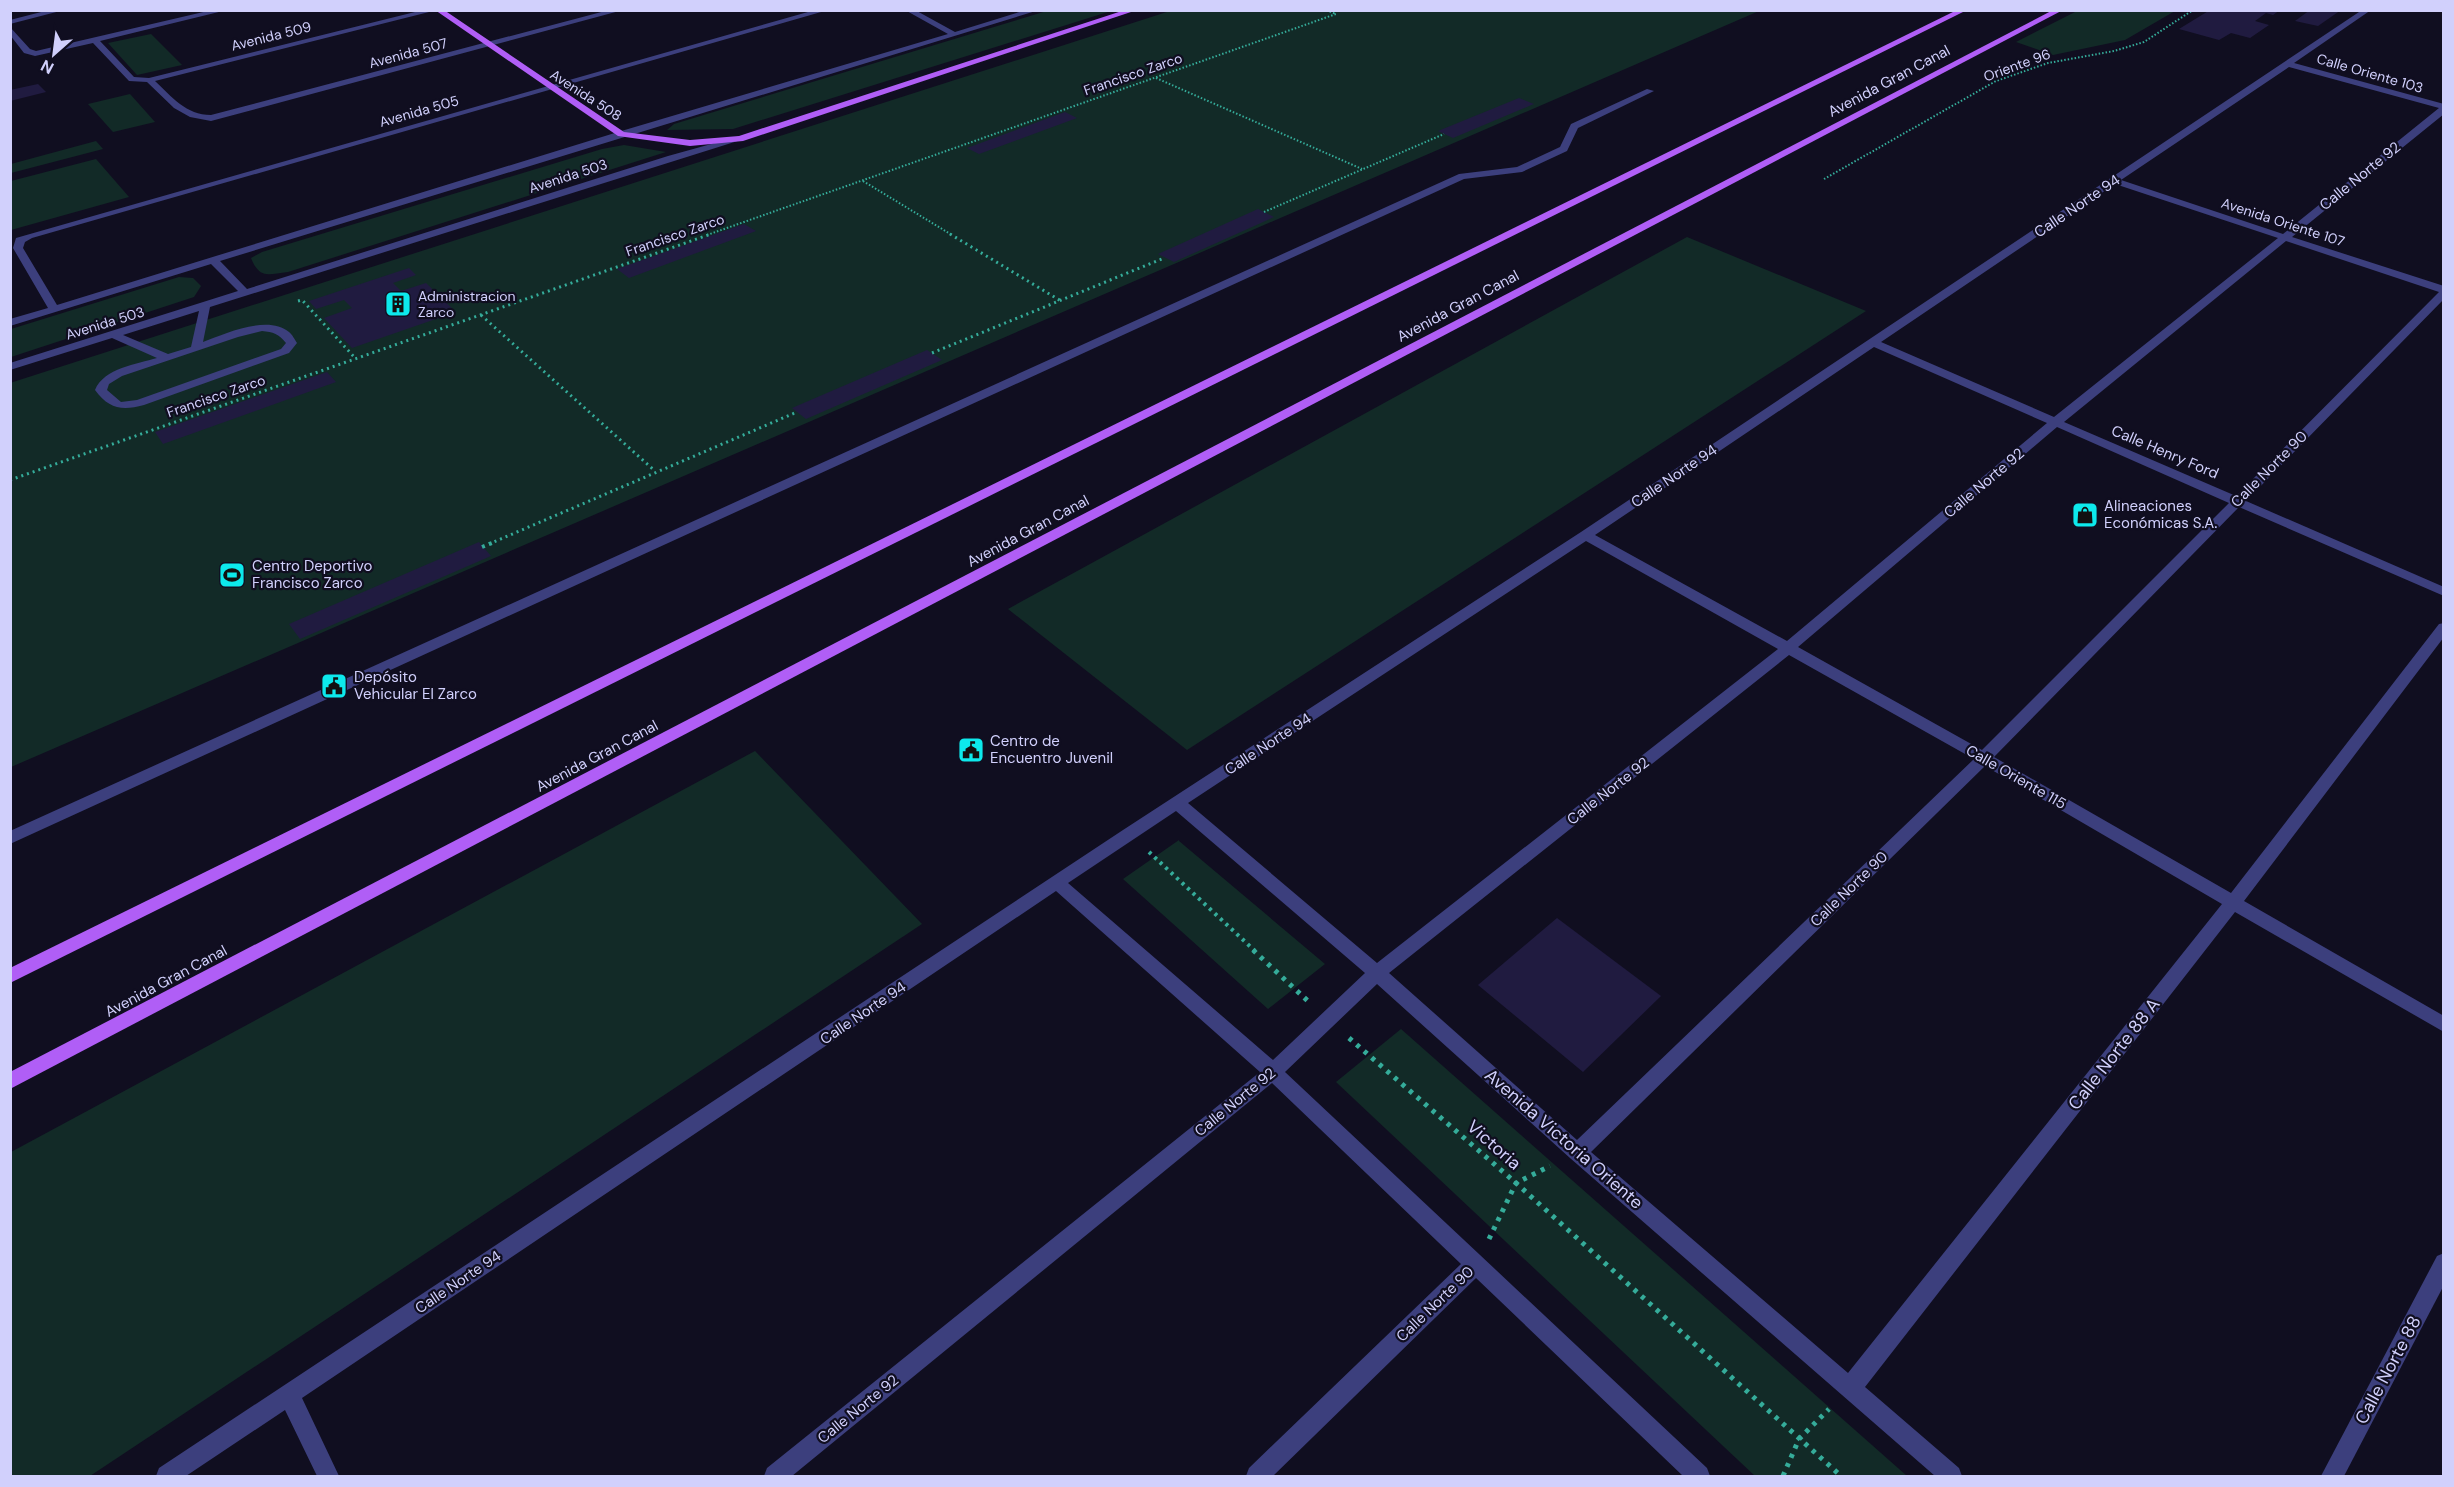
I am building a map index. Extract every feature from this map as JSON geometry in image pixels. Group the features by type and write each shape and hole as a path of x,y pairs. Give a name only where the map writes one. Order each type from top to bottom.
{"main road":[{"name":"Avenida 508","path":"436,10 621,134 682,142 740,139"},
{"name":"Avenida 503","path":"740,139 1134,10"},
{"name":"Avenida Gran Canal","path":"10,976 1964,10"},
{"name":"Avenida Gran Canal","path":"10,1081 2060,10"}],"street":[{"path":"10,21 61,10"},
{"path":"10,29 27,51 35,54 224,10"},
{"name":"Avenida 509","path":"149,80 436,10"},
{"name":"Avenida 507","path":"149,80 189,115 202,119 222,116 620,10"},
{"name":"Avenida 505","path":"55,310 18,248 20,240 41,231 825,10"},
{"path":"908,10 956,35"},
{"name":"Avenida 503","path":"10,323 621,134 1036,10"},
{"name":"Calle Norte 94","path":"167,1476 1129,834 1586,535 2368,10"},
{"path":"95,40 132,80 149,80"},
{"name":"Calle Oriente 103","path":"2289,64 2444,108"},
{"path":"10,838 1462,176 1519,171 1564,148 1575,126 1650,91"},
{"name":"Calle Norte 92","path":"775,1476 1273,1072 1377,973 1788,648 2056,422 2444,108"},
{"name":"Avenida 503","path":"10,367 671,158 740,139"},
{"name":"Avenida Oriente 107","path":"2114,181 2444,291"},
{"path":"214,261 246,293"},
{"name":"Calle Norte 90","path":"1577,1152 1984,758 2444,291"},
{"path":"196,349 205,306"},
{"path":"271,327 282,330 292,343 290,347 278,354 131,405 115,405 101,390 100,386 110,377 167,358 255,329 271,327"},
{"path":"114,335 167,358"},
{"name":"Calle Henry Ford","path":"1874,343 2444,592"},
{"name":"Calle Oriente 115","path":"1586,535 1984,758 2444,1025"},
{"name":"Calle Norte 88 A","path":"1851,1387 2233,903 2444,627"},
{"name":"Avenida Victoria Oriente","path":"1177,803 1377,973 1577,1152 1951,1476"},
{"path":"1057,884 1273,1072 1699,1476"},
{"name":"Calle Norte 88","path":"2332,1476 2444,1263"},
{"name":"Calle Norte 90","path":"1257,1476 1476,1264"},
{"path":"289,1395 328,1476"}],"path":[{"name":"Francisco Zarco","path":"10,480 1336,14 1326,10"},
{"name":"Oriente 96","path":"1824,179 1996,81 2048,63 2114,51 2144,42 2193,10"},
{"path":"1155,78 1362,169"},
{"path":"1264,212 1444,134"},
{"path":"862,181 1061,301"},
{"path":"932,353 1164,258"},
{"path":"481,315 655,471"},
{"path":"482,547 797,412"},
{"name":"Victoria","path":"1129,834 1328,1020 1516,1183 1841,1476"},
{"path":"1516,1183 1577,1152"},
{"name":"Calle Norte 90","path":"1476,1264 1516,1183"},
{"path":"1783,1476 1799,1439 1851,1387"}],"green space":[{"path":"1050,10 1111,11 733,129 667,130 674,124"},
{"name":"Centro Deportivo Francisco Zarco","path":"1170,11 1759,11 11,767 10,383"},
{"path":"2077,11 2175,11 2125,40 2053,55 2016,42"},
{"path":"151,34 182,65 137,75 108,43"},
{"path":"130,94 155,122 113,132 88,104"},
{"path":"96,141 103,149 11,173 11,164"},
{"path":"624,145 666,152 288,272 261,273 251,258 262,252 602,149"},
{"path":"96,159 129,197 11,230 11,181"},
{"path":"1687,237 1866,311 1187,750 1008,609"},
{"path":"179,277 193,278 201,286 194,297 11,357 11,329"},
{"path":"755,751 922,924 90,1476 11,1476 11,1152"},
{"path":"1179,840 1325,964 1268,1009 1123,879"},
{"path":"1401,1029 1907,1476 1755,1476 1336,1082"}],"building":[{"path":"2210,10 2280,10 2273,15 2266,13 2255,21 2269,25 2250,38 2231,33 2219,40 2179,29"},
{"path":"2310,10 2341,10 2318,26 2295,21"},
{"path":"38,84 46,92 10,101 10,90"},
{"path":"1519,98 1534,104 1453,138 1438,131"},
{"path":"1065,112 1077,118 979,154 967,148"},
{"path":"1258,209 1274,217 1174,262 1158,254"},
{"path":"744,224 756,231 629,278 617,269"},
{"name":"Administracion Zarco","path":"409,268 416,275 393,283 401,291 426,283 456,312 352,348 324,318 352,308 344,300 316,309 309,301"},
{"path":"927,350 942,360 806,419 792,408"},
{"path":"327,372 336,382 163,444 155,432"},
{"path":"479,542 491,556 300,639 289,624"},
{"path":"1557,918 1661,996 1583,1072 1478,985"}],"place":[{"name":"Administracion Zarco","path":"398,304"},
{"name":"Alineaciones Económicas S.A.","path":"2085,515"},
{"name":"Centro Deportivo Francisco Zarco","path":"232,575"},
{"name":"Depósito Vehicular El Zarco","path":"334,686"},
{"name":"Centro de Encuentro Juvenil","path":"971,750"}]}
